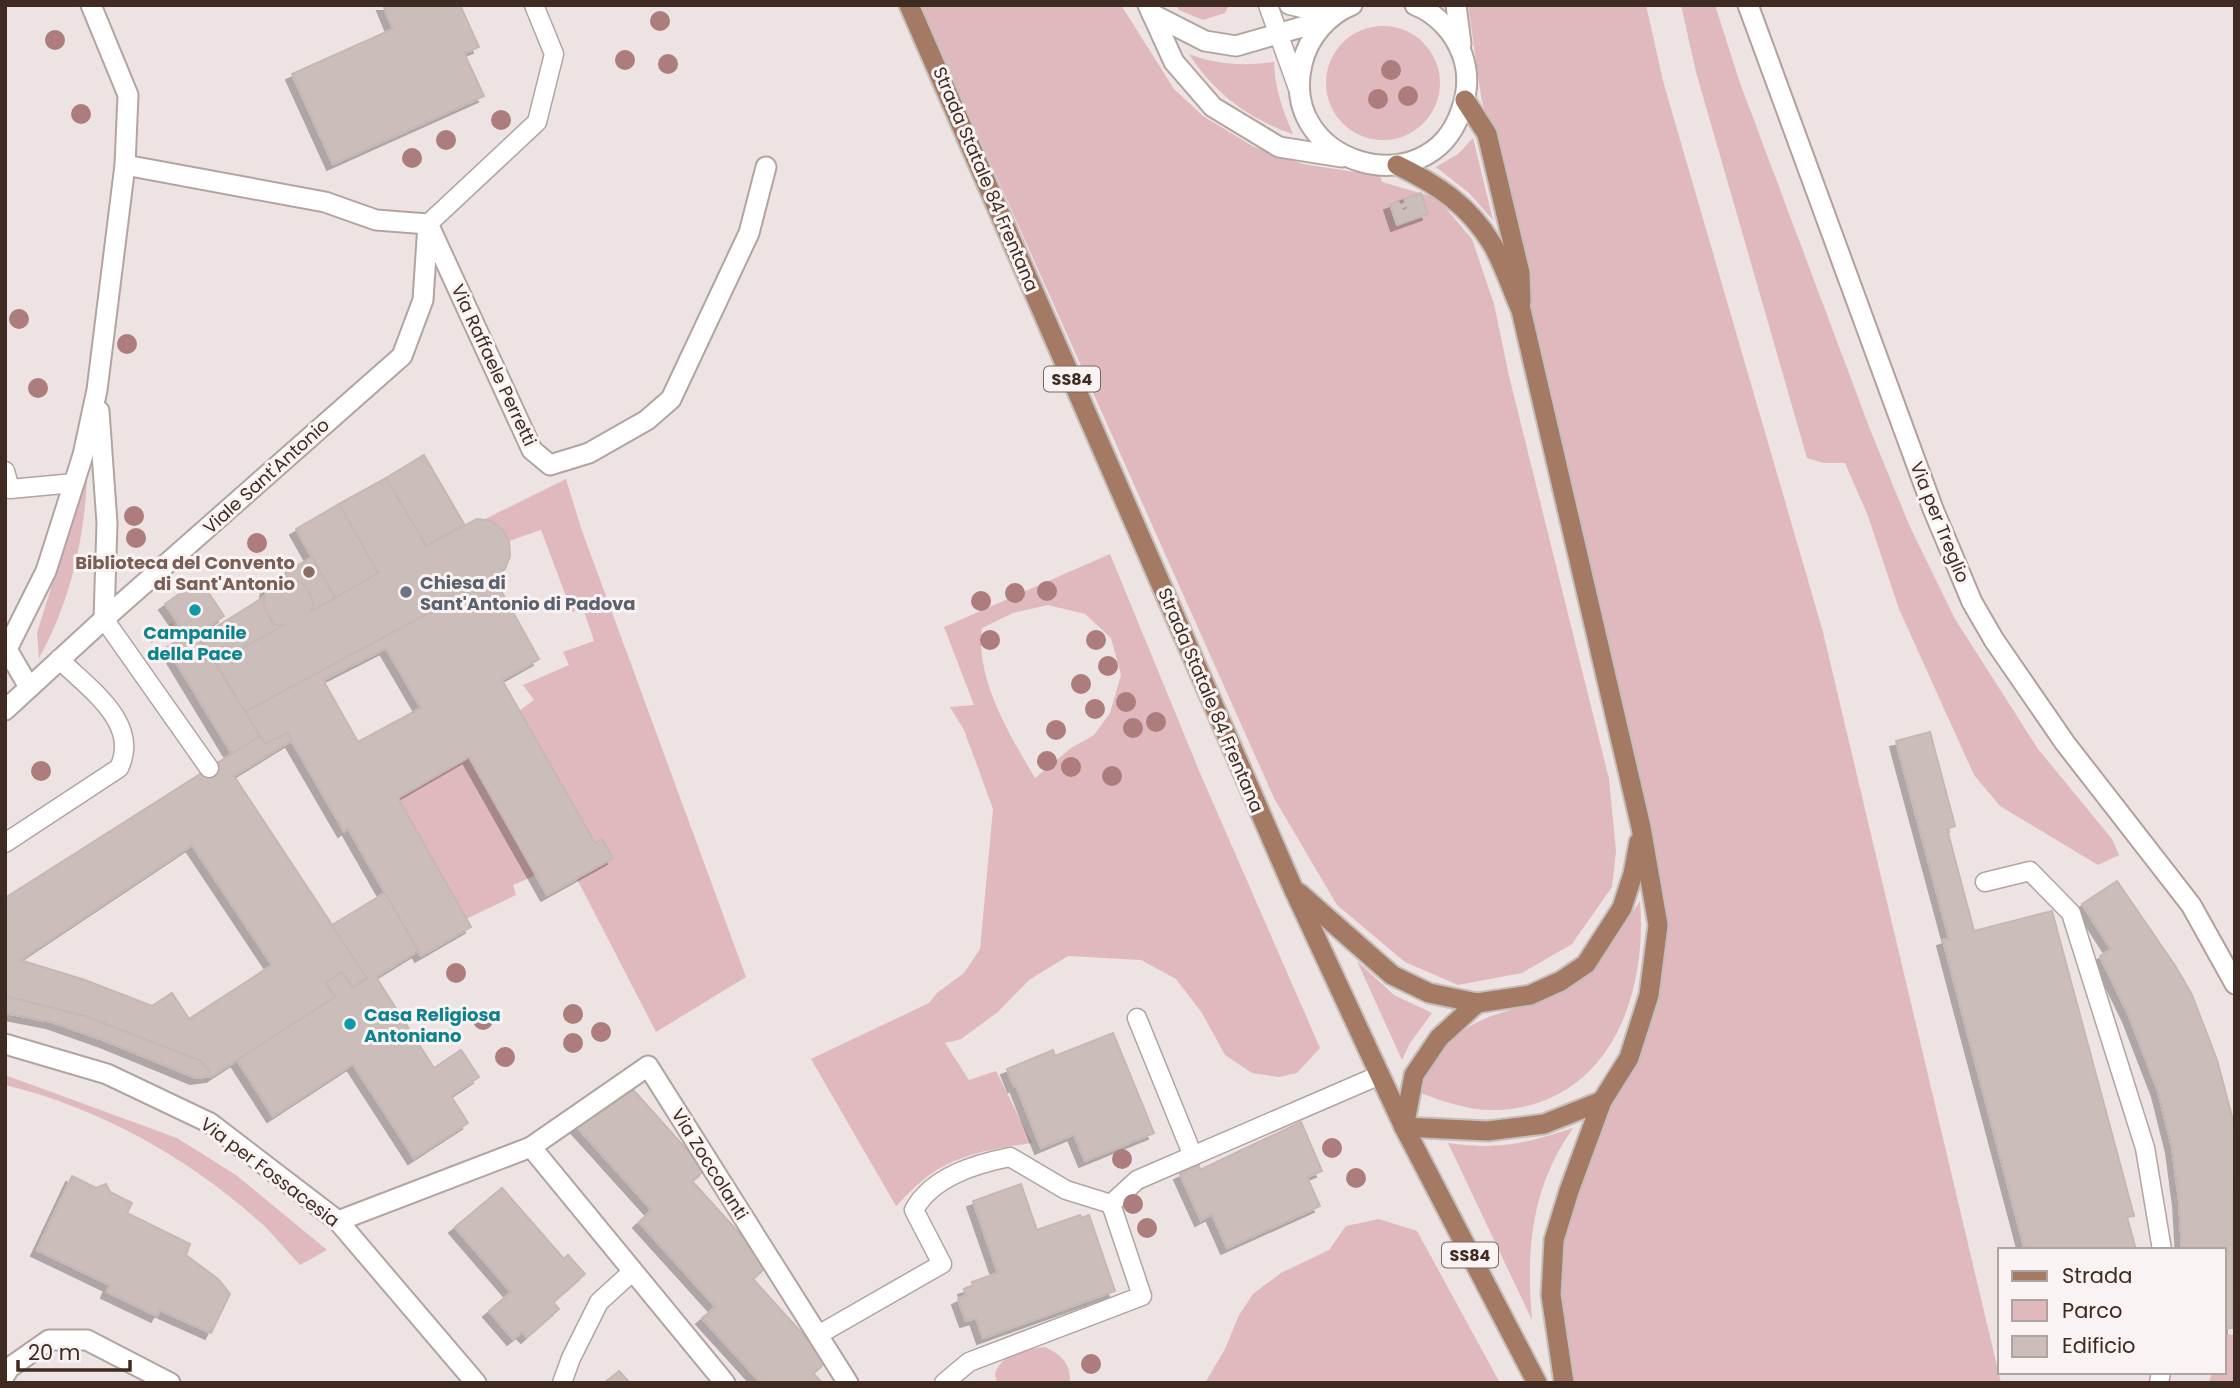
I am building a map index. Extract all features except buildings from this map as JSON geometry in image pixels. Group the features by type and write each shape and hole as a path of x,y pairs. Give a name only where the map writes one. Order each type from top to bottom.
{"main road":[{"name":"Strada Statale 84 Frentana","path":"909,5 1293,888 1404,1127 1537,1383"},
{"path":"1465,100 1487,134 1520,273 1521,310"},
{"path":"1397,165 1434,183 1468,212 1492,245 1521,310 1641,827 1658,925 1649,995 1629,1058 1602,1101 1554,1240 1551,1295 1564,1383"},
{"path":"1293,888 1392,975 1429,993 1477,1003 1530,995 1561,981 1586,964 1622,908 1633,874 1641,827"},
{"path":"1477,1003 1439,1038 1414,1075 1404,1127 1488,1131 1544,1124 1602,1101"}],"street":[{"path":"29,687 6,650 46,571 83,455 97,390 125,165 128,95 91,5"},
{"path":"1415,5 1437,18 1462,52"},
{"path":"1328,19 1314,35 1305,53 1300,73 1300,94 1305,114 1315,132 1329,147 1347,158 1363,164 1397,165 1416,160 1433,149 1448,136 1459,119 1467,84 1456,5"},
{"name":"Via per Treglio","path":"1748,5 1933,509 1972,602 1994,640 2065,743 2191,905 2235,984"},
{"path":"1150,10 1205,41 1236,46 1328,19 1350,6"},
{"path":"1150,10 1174,62 1213,107 1279,147 1347,158"},
{"path":"125,165 325,202 376,220 428,224"},
{"name":"Via Raffaele Perretti","path":"428,224 528,442 550,465 589,453 647,421 671,399 749,233 766,167"},
{"name":"Viale Sant'Antonio","path":"5,710 59,659 402,356 423,300 428,224"},
{"path":"97,390 107,523 104,619"},
{"name":"Via per Fossacesia","path":"5,1044 107,1074 209,1123 338,1221 476,1383"},
{"name":"Via Zoccolanti","path":"531,1147 648,1066 848,1383"},
{"path":"338,1221 531,1147 725,1383"},
{"path":"5,1375 9,1368 49,1340 87,1340 170,1383"}],"lane":[{"path":"428,224 537,122 554,54 534,5"},
{"path":"1268,5 1300,94"},
{"path":"1289,5 1318,12 1350,6"},
{"path":"5,471 8,490 74,483"},
{"path":"104,619 209,768"},
{"path":"5,843 119,768 126,754 120,725 102,701 59,659"},
{"path":"1985,882 2030,871 2071,913 2145,1148 2162,1248"},
{"path":"1137,1017 1193,1156"},
{"path":"1111,1204 1137,1180 1380,1075"},
{"path":"818,1335 942,1264 914,1210 921,1198 936,1185 957,1174 1010,1157 1066,1190 1111,1204"},
{"path":"944,1383 969,1362 1142,1296 1111,1204"},
{"path":"562,1383 584,1329 599,1302 633,1271"}],"path":[{"path":"164,630 177,621"}],"green space":[{"path":"920,5 1121,5 1174,89 1203,116 1254,147 1303,164 1380,176 1382,182 1437,198 1472,239 1494,304 1509,376 1609,779 1616,851 1612,887 1572,944 1522,973 1458,985 1405,962 1337,905 1274,798"},
{"path":"1176,5 1229,5 1225,13 1203,20 1179,10"},
{"path":"1468,5 1646,5 1663,81 1823,632 2001,1383 1574,1383 1557,1309 1562,1235 1663,951 1657,853 1528,315 1513,226 1481,96"},
{"path":"1681,5 1715,5 1740,83 1871,432 1910,527 1955,619 2038,749 2112,839 2119,855 2098,865 2000,806 1974,775 1899,609 1868,516 1845,463 1824,463 1807,458 1696,72"},
{"path":"1383,26 1405,30 1423,43 1436,61 1440,83 1436,105 1423,123 1405,136 1383,140 1361,136 1343,123 1330,105 1326,83 1330,61 1343,43 1361,30"},
{"path":"1189,54 1231,64 1274,62 1280,99 1293,134 1262,121 1234,103 1209,81"},
{"path":"1473,138 1493,220 1469,193 1436,167 1458,154"},
{"path":"88,454 85,507 70,585 39,658 37,633 73,517"},
{"path":"566,479 581,528 746,977 656,1032 577,879 613,857 602,840 595,843 519,711 534,700 523,685 569,665 563,652 594,641 583,608 572,612 541,530 509,541 499,527 483,520"},
{"path":"1110,554 1200,773 1320,1048 1297,1073 1279,1077 1252,1073 1225,1055 1202,1013 1176,979 1141,960 1068,956 1029,980 998,1012 961,1039 945,1043 969,1080 996,1071 1032,1143 991,1150 952,1162 924,1179 896,1206 811,1059 929,1003 937,993 964,973 980,949 993,809 964,730 950,707 974,705 944,627","holes":["1048,605 1085,614 1111,638 1121,675 1110,713 1094,735 1071,748 1035,778 996,706 984,667 982,628 1013,613"]},
{"path":"469,757 536,875 513,885 516,895 466,919 398,798"},
{"path":"1640,901 1641,938 1627,1009 1612,1041 1592,1068 1566,1090 1534,1104 1495,1110 1466,1107 1418,1092 1446,1047 1465,1030 1489,1017 1551,996 1584,974 1605,952"},
{"path":"1357,961 1394,995 1432,1013 1410,1043 1402,1060"},
{"path":"5,1075 177,1138 236,1175 327,1250 300,1265 260,1222 232,1198 172,1156 108,1121 75,1107 5,1085"},
{"path":"1573,1128 1548,1173 1534,1220 1530,1268 1532,1320 1448,1143 1497,1146 1540,1138"},
{"path":"1379,1219 1417,1231 1500,1383 1205,1383 1225,1349 1239,1315 1253,1294 1281,1273 1329,1250 1346,1226"},
{"path":"2226,1334 2235,1335 2235,1383 2209,1383 2211,1374 2226,1374"},
{"path":"1045,1347 1056,1353 1067,1365 1070,1383 1001,1383 996,1380 995,1373 1004,1360 1023,1351"}],"place":[{"name":"Biblioteca del Convento di Sant'Antonio","path":"309,572"},
{"name":"Chiesa di Sant'Antonio di Padova","path":"406,592"},
{"name":"Campanile della Pace","path":"195,610"},
{"name":"Casa Religiosa Antoniano","path":"350,1024"}]}
